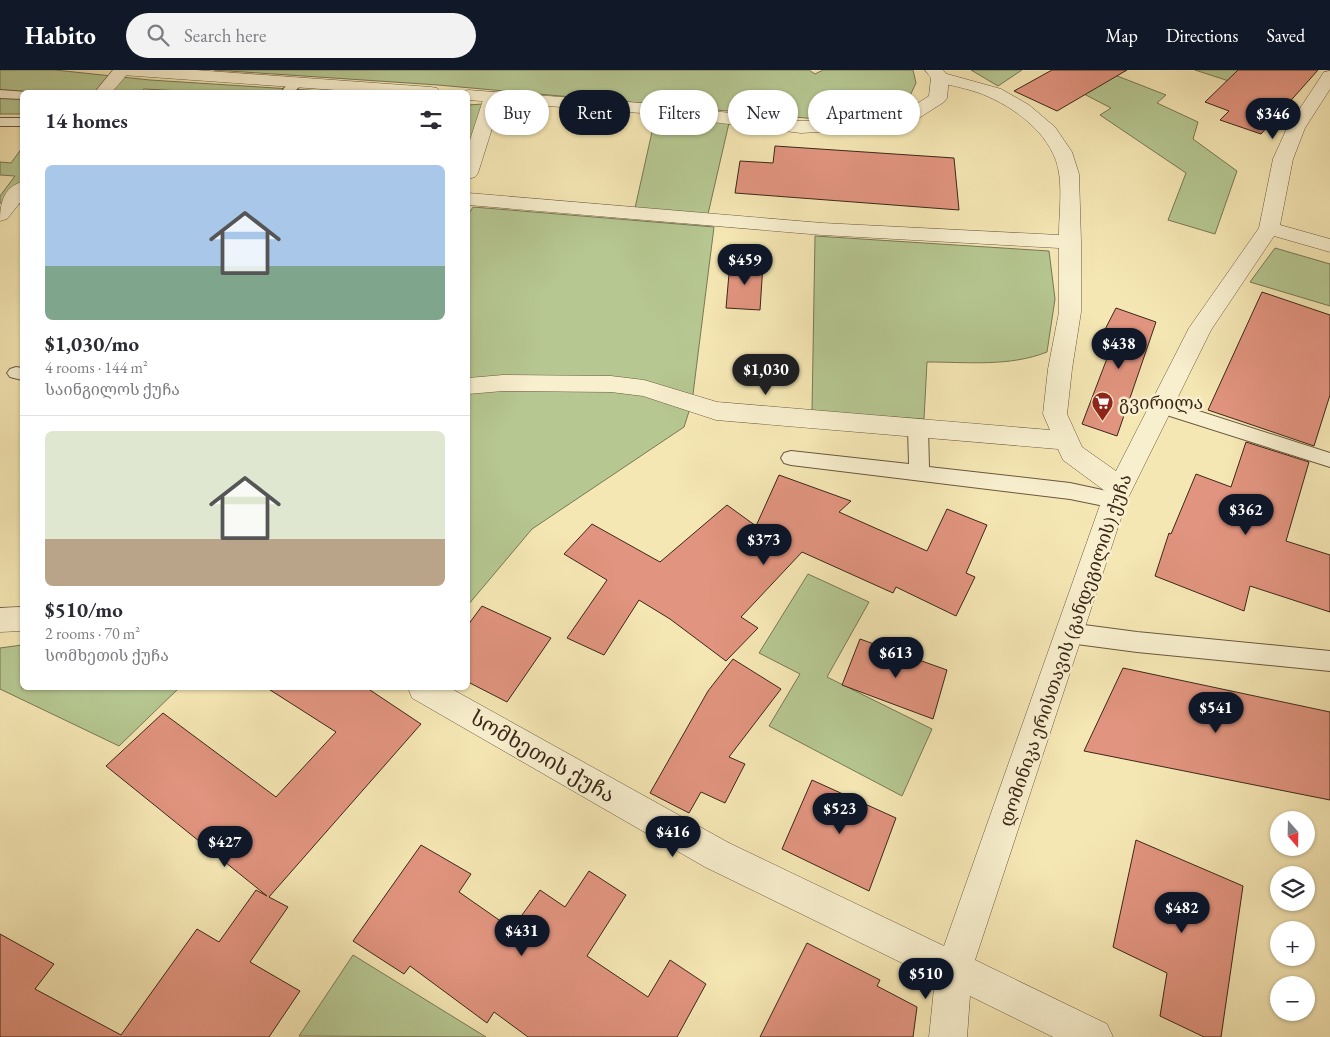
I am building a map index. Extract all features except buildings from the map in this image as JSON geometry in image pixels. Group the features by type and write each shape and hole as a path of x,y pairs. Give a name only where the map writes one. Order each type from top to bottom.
{"street":[{"path":"105,90 122,70 291,88 361,90"},
{"path":"549,101 641,108 801,127 869,124 914,114 938,98 937,73 995,93 1023,109 1048,131 1063,152 1070,174 1070,312 1060,369 1055,414 1072,453 1117,494"},
{"name":"დომინიკა ერისთავის (განდეგილის) ქუჩა","path":"948,1037 954,969 1117,494 1200,328 1269,228 1283,159 1296,128 1330,76"},
{"path":"470,95 485,96"},
{"path":"470,167 485,121"},
{"path":"6,213 20,191"},
{"path":"470,199 822,229 1071,242"},
{"path":"1269,228 1330,246"},
{"path":"470,386 503,383 610,384 644,388 716,411 1067,441"},
{"path":"0,620 20,619"},
{"name":"სომხეთის ქუჩა","path":"427,690 717,855 1094,1037"}],"lane":[{"path":"0,94 20,95"},
{"path":"1161,406 1330,460"},
{"path":"918,428 919,473"},
{"path":"791,458 1070,491 1117,494"},
{"path":"1069,633 1137,642 1330,661"}],"green space":[{"path":"0,70 55,70 150,80 307,90 20,90 20,114 0,114"},
{"path":"214,70 809,70 815,74 823,70 913,70 916,83 913,90 808,90 808,118 798,117 798,90 728,90 728,111 718,110 718,90 640,90 640,103 630,102 630,90 559,90 559,96 549,95 549,90 494,90"},
{"path":"971,70 1022,70 998,86"},
{"path":"1102,70 1166,95 1157,103 1198,122 1193,139 1237,171 1215,234 1168,220 1186,173 1100,115 1111,108 1053,78"},
{"path":"1195,70 1248,70 1281,98"},
{"path":"483,104 470,143 470,105"},
{"path":"718,122 728,123 708,214 635,208 651,135 718,135"},
{"path":"20,151 20,204 0,203 0,196 15,176 0,175 0,162 11,163"},
{"path":"473,207 714,227 692,402 684,427 532,529 470,603 470,212"},
{"path":"815,236 1049,251 1055,299 1047,352 1033,357 1003,362 927,362 924,419 812,412"},
{"path":"1275,248 1330,264 1330,306 1250,282"},
{"path":"808,574 869,602 827,677 932,729 902,796 769,726 800,674 759,653"},
{"path":"20,645 20,690 177,690 119,746 0,689 0,648"},
{"path":"353,955 486,1037 299,1036"}],"place":[{"name":"გვირილა","path":"1103,421"}]}
